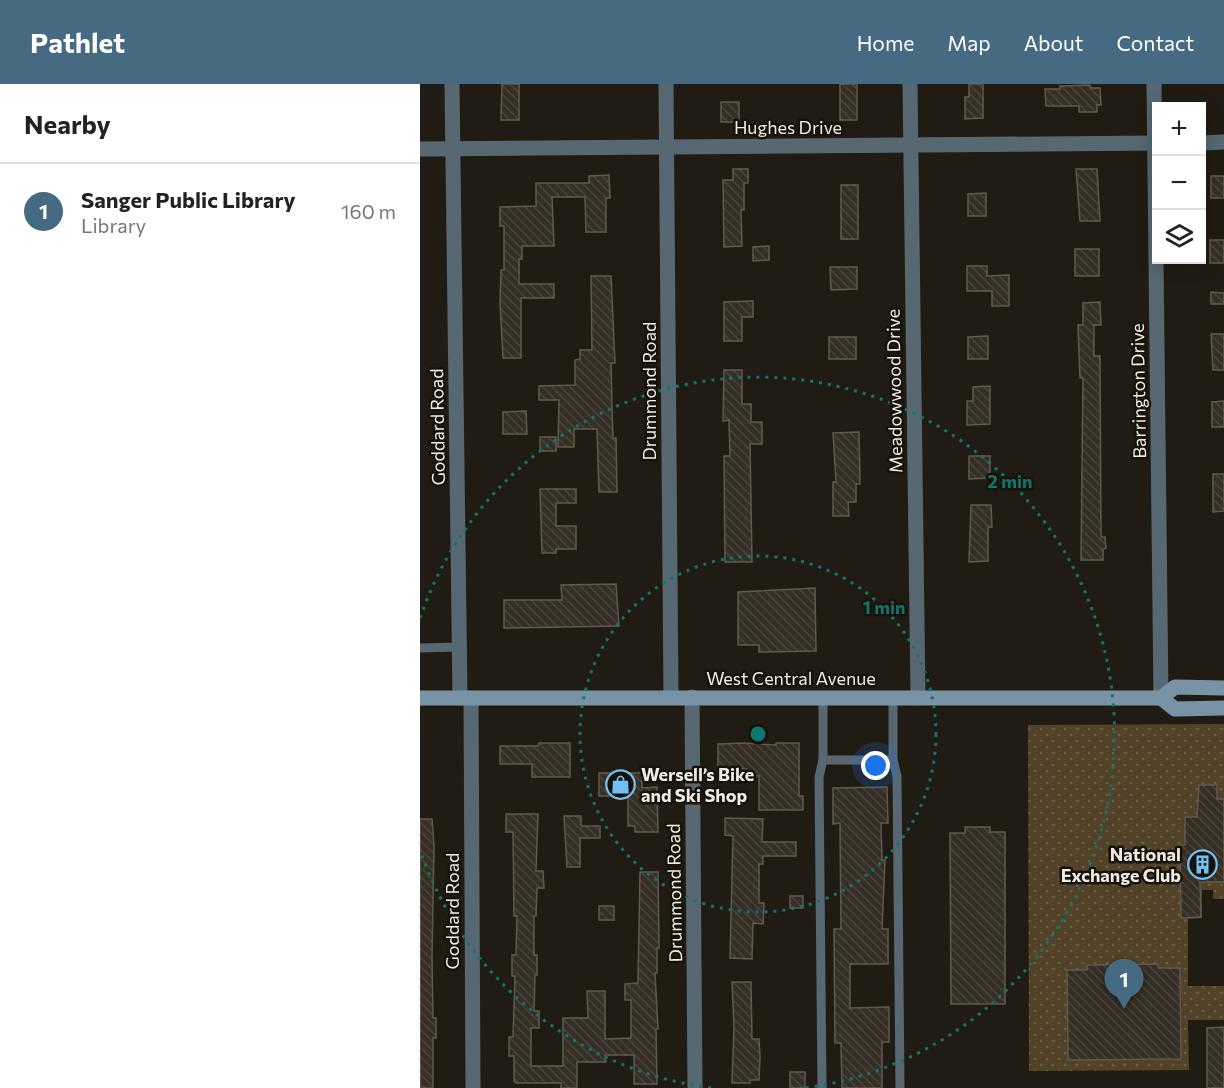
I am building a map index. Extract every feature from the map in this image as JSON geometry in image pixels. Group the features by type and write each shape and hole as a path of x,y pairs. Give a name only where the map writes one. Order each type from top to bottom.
{"main road":[{"name":"West Central Avenue","path":"1161,698 1175,687 1224,688"},
{"name":"West Central Avenue","path":"420,698 1161,698 1175,708 1224,708"}],"street":[{"name":"Goddard Road","path":"452,84 459,647 465,698 473,1088"},
{"name":"Drummond Road","path":"666,84 671,697"},
{"name":"Meadowwood Drive","path":"910,84 918,698"},
{"name":"Barrington Drive","path":"1155,84 1155,102"},
{"path":"1206,142 1224,142"},
{"name":"Hughes Drive","path":"420,149 1152,143"},
{"name":"Barrington Drive","path":"1156,156 1161,698"},
{"name":"Drummond Road","path":"692,697 695,1088"}],"lane":[{"path":"420,648 459,647"},
{"path":"822,1088 819,777 823,760 823,698"},
{"path":"893,698 893,760 897,776 900,1088"},
{"path":"823,760 893,760"}],"shaded area":[{"path":"1224,724 1224,799 1217,799 1217,785 1199,785 1197,817 1185,817 1185,845 1201,917 1200,882 1224,882 1224,899 1213,899 1213,890 1202,890 1202,918 1188,919 1188,986 1224,986 1224,1020 1188,1020 1189,1070 1029,1071 1028,725","holes":["1158,964 1158,968 1180,968 1181,1059 1068,1060 1067,970 1087,970 1088,965"]}],"building":[{"path":"502,84 519,84 519,120 501,120"},
{"path":"840,84 857,84 857,120 840,120"},
{"path":"969,84 983,84 983,118 965,119 965,97 969,97"},
{"path":"1090,85 1091,88 1100,88 1101,105 1097,105 1097,112 1079,112 1079,106 1046,106 1045,89"},
{"path":"721,102 739,102 739,122 721,122"},
{"path":"733,169 748,169 748,183 744,183 744,210 741,210 742,246 724,247 723,180 733,180"},
{"path":"1076,169 1097,169 1100,221 1080,221"},
{"path":"609,175 610,198 606,198 606,232 586,232 585,197 552,197 554,246 522,246 522,259 519,259 519,284 554,284 554,298 521,298 521,358 503,358 500,303 501,270 504,270 504,226 500,226 500,207 536,206 536,183 589,183 589,176"},
{"path":"1211,176 1224,176 1224,198 1211,198"},
{"path":"841,185 858,185 858,239 841,239"},
{"path":"986,193 986,216 968,216 968,194"},
{"path":"1210,240 1224,240 1224,263 1210,263"},
{"path":"769,246 769,260 753,261 753,247"},
{"path":"1075,249 1099,249 1099,276 1075,276"},
{"path":"967,266 987,266 987,276 1009,275 1009,306 992,306 992,291 967,291"},
{"path":"830,267 857,267 857,289 831,290"},
{"path":"591,276 611,276 615,363 611,363 612,406 613,438 616,438 617,492 599,492 597,429 574,429 574,447 558,447 559,400 539,400 539,386 575,385 575,360 580,359 580,350 592,350"},
{"path":"1211,292 1224,293 1224,304 1211,304"},
{"path":"753,301 753,317 742,317 742,341 724,341 724,302"},
{"path":"1100,302 1101,325 1094,325 1094,356 1100,356 1101,537 1105,537 1106,548 1103,549 1103,560 1081,560 1083,378 1080,378 1078,325 1083,325 1083,303"},
{"path":"1211,334 1224,334 1224,370 1213,370"},
{"path":"988,336 988,359 968,359 968,337"},
{"path":"829,337 856,337 856,359 829,359"},
{"path":"724,370 742,370 742,404 751,404 751,422 762,422 762,444 750,444 752,562 725,562 724,456 730,456 729,420 723,421"},
{"path":"990,386 990,424 967,425 967,401 973,401 973,387"},
{"path":"1224,401 1224,427 1212,427 1212,402"},
{"path":"526,411 527,434 503,434 503,412"},
{"path":"859,432 860,484 856,484 856,502 848,502 849,516 833,516 833,482 836,482 833,433"},
{"path":"540,437 556,437 556,451 540,451"},
{"path":"969,456 990,456 990,478 969,479"},
{"path":"1213,474 1224,474 1224,511 1213,512"},
{"path":"540,489 576,489 576,503 556,503 556,526 576,526 576,549 556,549 556,553 542,553"},
{"path":"971,505 991,505 992,527 988,527 988,561 969,562"},
{"path":"616,584 619,626 504,628 504,600 562,600 561,585"},
{"path":"815,588 816,651 759,652 759,645 738,645 738,592"},
{"path":"539,743 570,743 570,777 532,777 532,764 500,764 500,746 538,746"},
{"path":"776,743 799,743 799,796 803,796 803,810 759,810 759,776 746,776 746,769 718,769 718,744 776,745"},
{"path":"599,773 642,773 642,788 657,787 658,832 635,832 635,826 628,826 628,796 599,796"},
{"name":"National Exchange Club","path":"1199,785 1217,785 1217,799 1224,799 1224,882 1200,882 1201,917 1181,918 1180,845 1185,845 1185,817 1197,817"},
{"path":"887,787 888,823 881,823 882,860 885,860 882,929 888,929 888,964 850,964 850,1008 889,1007 889,1042 882,1042 882,1088 842,1088 841,1043 835,1043 834,929 841,929 840,823 833,824 833,788"},
{"path":"506,814 538,814 536,871 543,871 544,888 537,888 536,916 534,916 534,955 537,955 537,975 535,975 534,1011 539,1011 539,1028 531,1028 531,1066 563,1066 563,1018 588,1018 587,991 605,991 605,1039 631,1038 631,1000 625,1000 625,984 638,983 640,872 658,872 659,948 657,948 657,973 655,973 658,1029 656,1029 657,1084 634,1084 634,1055 605,1055 606,1062 577,1062 577,1088 561,1088 561,1083 516,1083 514,1081 514,1056 509,1056 509,1037 513,1037 515,976 512,976 512,955 516,955 517,916 514,916 513,832 506,832"},
{"path":"564,816 581,816 581,826 600,826 600,838 580,838 580,867 567,867"},
{"path":"725,818 763,819 762,842 796,842 796,856 763,856 763,864 759,864 759,903 764,903 763,924 753,923 752,959 730,958 733,836 725,835"},
{"path":"420,819 432,819 434,846 432,957 433,1018 436,1018 436,1038 433,1038 433,1088 420,1088"},
{"path":"965,827 990,827 990,832 1005,832 1005,1004 951,1004 950,833 965,833"},
{"path":"790,896 803,896 803,908 790,908"},
{"path":"599,906 614,906 614,920 599,920"},
{"path":"1158,964 1158,968 1180,968 1181,1059 1068,1060 1067,970 1087,970 1087,965"},
{"path":"732,982 751,982 752,1039 759,1039 760,1057 759,1080 750,1080 750,1083 732,1083 734,1027"},
{"path":"1224,1027 1224,1088 1207,1088 1207,1028"},
{"path":"790,1072 805,1072 805,1088 790,1088"}],"place":[{"name":"Wersell’s Bike and Ski Shop","path":"620,784"},
{"name":"National Exchange Club","path":"1202,864"},
{"name":"Sanger Public Library","path":"1124,1009"}]}
